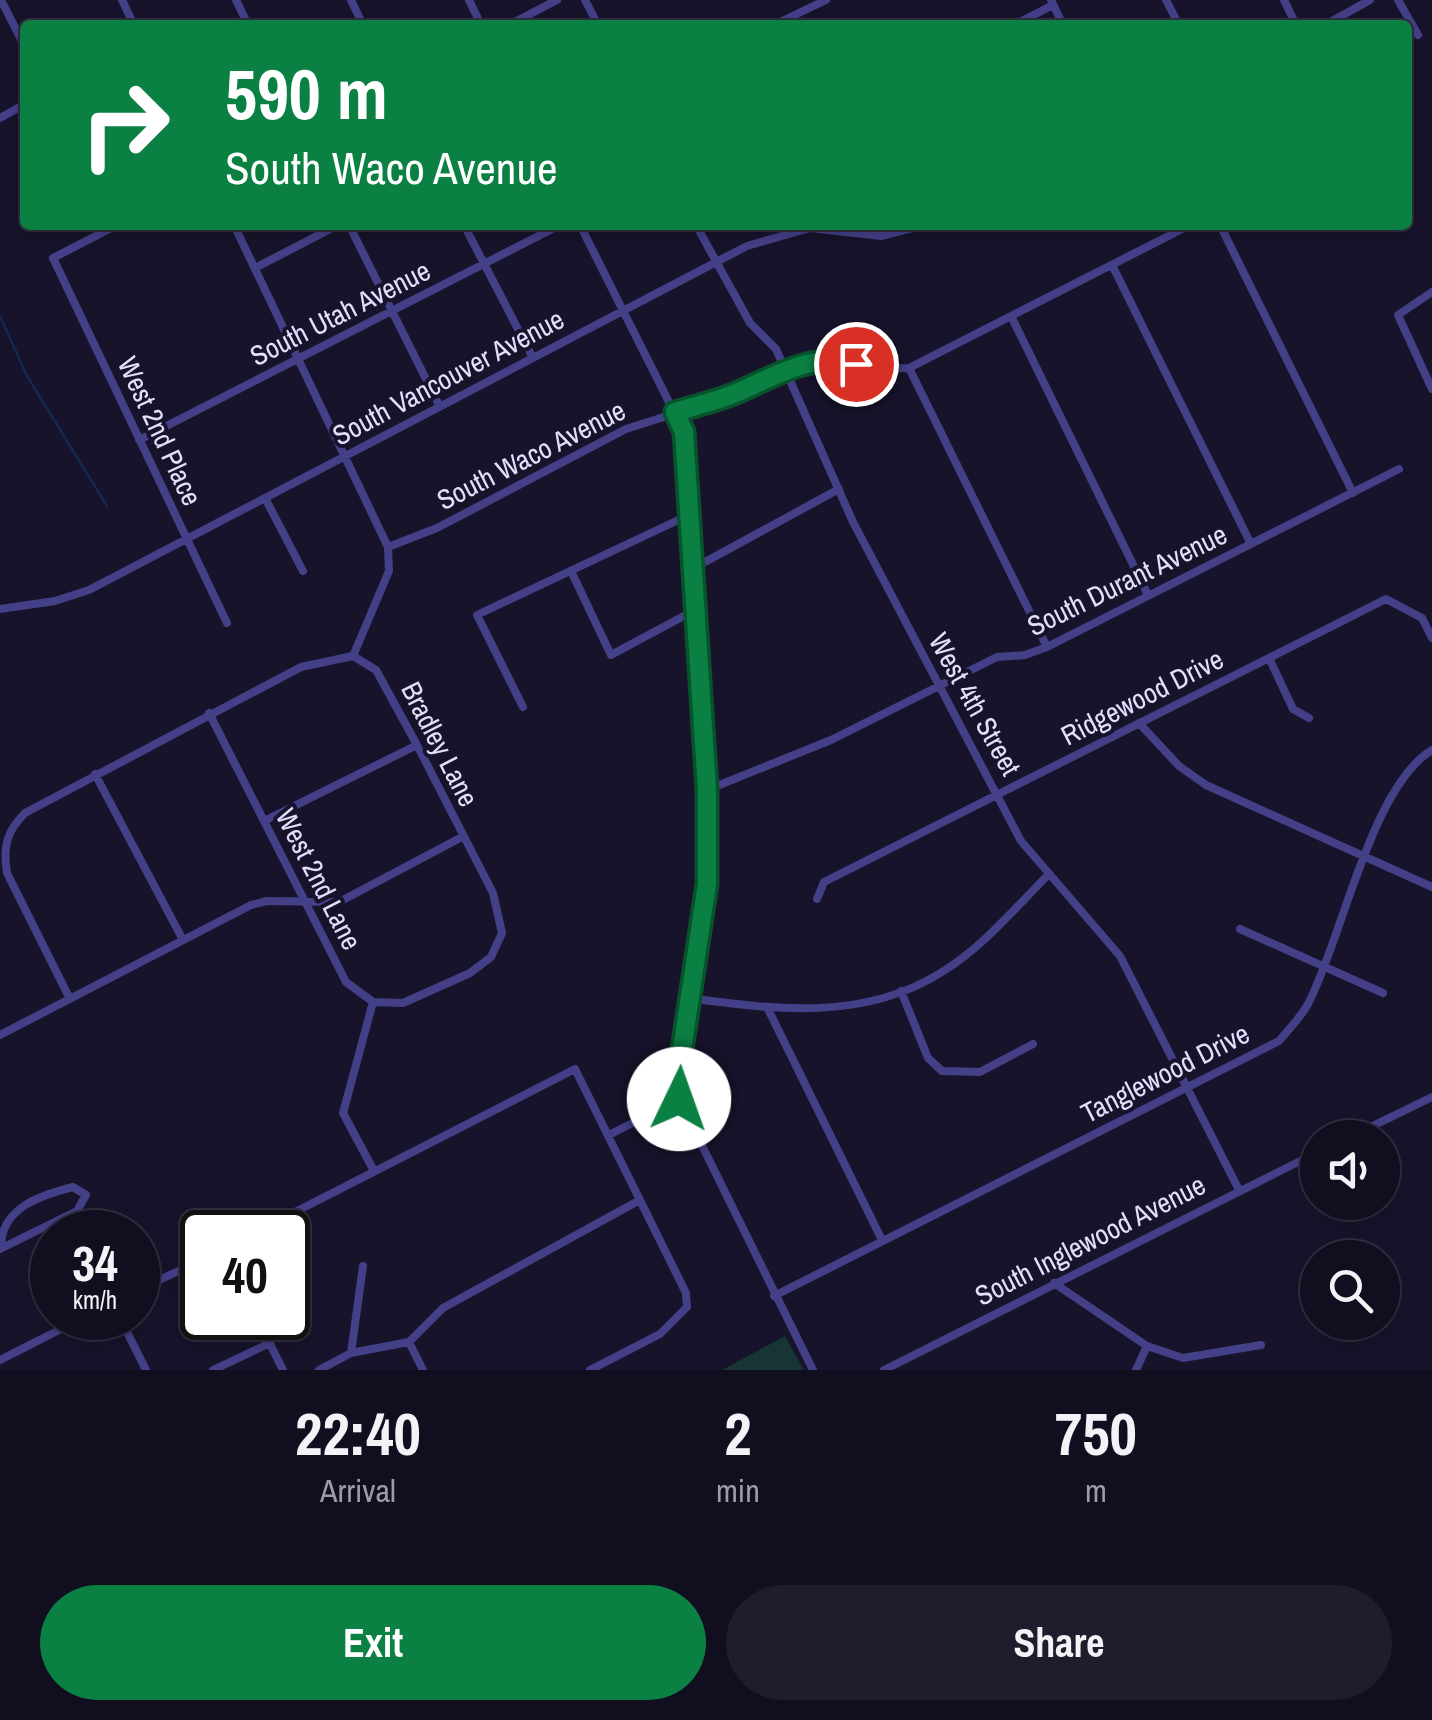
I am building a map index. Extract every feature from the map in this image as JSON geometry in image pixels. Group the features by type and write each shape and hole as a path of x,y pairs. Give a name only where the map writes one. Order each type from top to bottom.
{"street":[{"path":"1,0 20,37"},
{"path":"518,20 557,0"},
{"path":"784,20 826,0"},
{"path":"1334,20 1370,0"},
{"path":"1022,20 1052,2"},
{"path":"1412,24 1418,35"},
{"name":"West 2nd Place","path":"107,230 53,258 226,623"},
{"path":"70,999 7,874 3,839 9,829 25,813 95,774 300,667 353,656 389,571 388,547 302,359 236,230"},
{"path":"255,268 328,230"},
{"path":"351,230 439,405"},
{"path":"467,230 532,358"},
{"name":"South Utah Avenue","path":"140,440 550,230"},
{"path":"583,230 684,432 707,790 707,884 677,1083 679,1099 813,1370"},
{"name":"West 4th Street","path":"699,230 750,323 776,349 839,489 936,685 1000,793 1021,842 1120,956 1239,1190"},
{"name":"South Vancouver Avenue","path":"0,609 55,601 89,590 715,262 747,246 797,230"},
{"name":"South Vancouver Avenue","path":"838,230 881,236 904,230"},
{"path":"1047,647 908,368 1180,230"},
{"path":"1222,230 1353,493"},
{"path":"1112,265 1250,544"},
{"path":"1432,292 1398,315 1432,389"},
{"path":"1011,316 1148,595"},
{"name":"South Waco Avenue","path":"388,547 437,528 626,429 733,395 806,361 831,358 880,369 908,368"},
{"name":"South Durant Avenue","path":"707,790 832,740 998,657 1026,655 1047,647 1399,468"},
{"path":"694,568 839,489"},
{"path":"265,498 303,571"},
{"path":"523,707 477,615 691,514"},
{"path":"571,572 611,655 695,610"},
{"name":"Ridgewood Drive","path":"818,899 824,882 1386,599 1422,618 1432,638"},
{"name":"Bradley Lane","path":"353,656 376,670 417,745 493,893 502,933 491,957 470,973 403,1003 373,1002"},
{"path":"1268,658 1293,709 1309,718"},
{"name":"West 2nd Lane","path":"209,713 346,982 373,1002"},
{"path":"1139,723 1179,766 1206,785 1432,887"},
{"path":"264,821 417,745"},
{"name":"Tanglewood Drive","path":"774,1296 1279,1041 1306,1008 1388,802 1419,758 1432,750"},
{"path":"95,774 183,940"},
{"path":"0,1035 251,905 305,900 339,902 462,837"},
{"path":"690,998 768,1009 852,1008 941,973 981,942 1049,874"},
{"path":"1240,928 1383,992"},
{"path":"901,990 928,1058 942,1071 980,1072 1034,1044"},
{"path":"373,1002 343,1114 374,1171"},
{"path":"768,1009 882,1240"},
{"path":"299,1210 575,1069 686,1293 687,1307 660,1334 590,1370"},
{"path":"1385,1120 1432,1097"},
{"path":"609,1134 679,1099"},
{"name":"South Inglewood Avenue","path":"884,1370 1300,1161"},
{"path":"74,1187 86,1195 77,1210 1,1248 2,1225 8,1216 48,1193 74,1187"},
{"path":"319,1370 351,1353 409,1342 444,1308 640,1200"},
{"path":"351,1353 363,1266"},
{"path":"1054,1283 1147,1346 1183,1358 1261,1345"},
{"path":"9,1370 2,1359 39,1340"},
{"path":"131,1340 146,1370"},
{"path":"268,1340 284,1370"},
{"path":"409,1342 423,1370"},
{"path":"213,1370 270,1343"},
{"path":"1136,1370 1147,1346"}],"green space":[{"path":"785,1336 804,1370 722,1370"}],"waterway":[{"path":"0,316 27,376 107,506"}],"route":[{"path":"679,1099 677,1083 707,884 707,790 691,514 684,432 675,412 733,395 806,361 831,358 856,364"}]}
